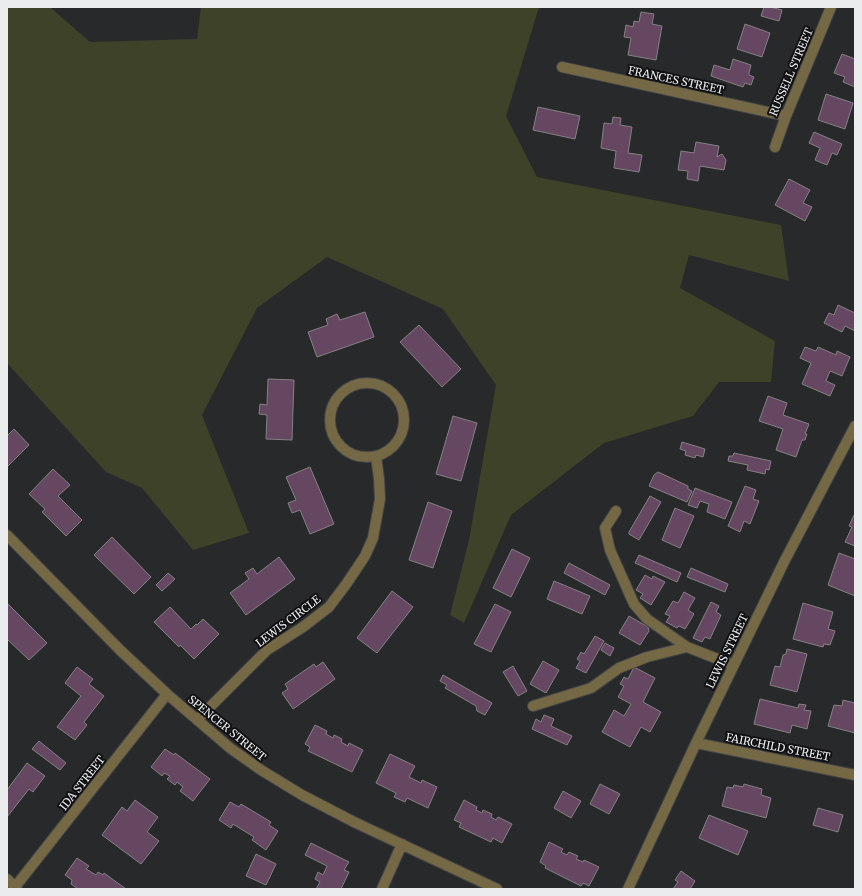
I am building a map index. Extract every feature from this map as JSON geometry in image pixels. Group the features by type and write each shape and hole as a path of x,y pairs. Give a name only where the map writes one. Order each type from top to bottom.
{"street":[{"name":"RUSSELL STREET","path":"775,147 786,116 832,7"},
{"name":"FRANCES STREET","path":"562,67 786,116"},
{"path":"366,382 378,384 389,389 398,398 403,409 404,421 402,432 396,443 387,451 376,456 365,457 354,455 344,449 336,441 331,430 330,419 336,398 344,390 354,384 366,382"},
{"name":"LEWIS STREET","path":"628,889 696,743 784,562 855,426"},
{"name":"LEWIS CIRCLE","path":"197,720 268,650 302,627 328,606 347,583 365,556 373,538 380,498 376,456"},
{"path":"616,511 605,528 610,550 634,604 647,619 687,647 734,665"},
{"name":"SPENCER STREET","path":"7,535 120,650 167,694 230,748 261,770 302,795 354,822 497,889"},
{"path":"534,706 591,688 619,668 647,657 687,647"},
{"name":"IDA STREET","path":"16,888 167,694"},
{"name":"FAIRCHILD STREET","path":"696,743 855,775"},
{"path":"382,889 402,844"},
{"path":"7,879 16,888"}],"green space":[{"path":"7,7 50,7 90,42 197,39 201,7 539,7 506,116 537,177 781,225 789,281 689,255 680,288 775,341 771,382 719,382 693,416 604,443 511,515 464,623 450,615 469,540 496,385 443,309 327,257 257,308 202,415 249,533 193,550 142,488 106,472 7,363"}],"building":[{"path":"764,7 782,10 779,21 761,16"},
{"path":"641,12 654,14 652,24 662,26 656,60 628,55 631,38 624,37 626,25 633,27 634,21 639,22"},
{"path":"745,24 770,33 762,57 737,49"},
{"path":"842,54 855,59 855,87 843,82 845,77 834,73"},
{"path":"733,59 751,65 749,75 754,77 751,85 745,83 743,87 711,76 714,65 730,70"},
{"path":"826,94 853,103 845,129 818,120"},
{"path":"538,107 580,116 575,139 533,130"},
{"path":"613,117 621,118 620,125 632,127 628,153 642,155 639,172 614,168 616,151 601,148 604,123 612,124"},
{"path":"814,132 842,144 837,155 832,153 827,165 815,160 820,148 809,143"},
{"path":"696,142 719,146 717,157 722,154 726,160 724,170 700,166 698,181 687,179 688,171 678,170 681,151 694,153"},
{"path":"789,179 810,190 803,203 812,207 805,221 775,205"},
{"path":"838,305 855,313 855,331 845,326 842,332 824,323 829,313 834,315"},
{"path":"365,312 374,337 317,357 308,332 328,325 326,319 337,314 340,320"},
{"path":"419,325 461,369 442,387 400,342"},
{"path":"805,347 816,351 818,347 836,355 837,351 850,357 842,376 830,371 826,381 835,385 830,396 802,384 811,363 800,358"},
{"path":"268,379 294,380 292,440 266,439 267,415 259,414 260,404 267,405"},
{"path":"768,396 787,403 783,415 809,424 805,434 807,434 805,440 802,440 796,457 776,450 783,429 759,421"},
{"path":"453,416 477,423 461,481 436,474"},
{"path":"14,429 29,445 7,467 7,436"},
{"path":"682,442 705,449 703,457 696,455 695,458 685,455 686,451 680,449"},
{"path":"734,453 771,461 769,470 766,469 765,474 747,470 748,465 728,461 729,456 733,456"},
{"path":"310,467 334,524 310,534 300,510 292,513 288,503 296,500 286,477"},
{"path":"53,469 70,485 58,496 82,520 66,536 42,512 45,509 29,494"},
{"path":"658,472 688,486 688,489 692,491 687,502 649,486 654,475"},
{"path":"745,486 756,490 753,499 759,501 750,524 744,521 740,532 728,526"},
{"path":"695,488 732,502 725,519 707,512 709,504 700,501 697,508 688,505"},
{"path":"650,496 661,502 639,540 629,534 629,532"},
{"path":"428,502 452,511 433,568 409,560"},
{"path":"675,508 694,516 680,548 662,540"},
{"path":"855,513 855,546 845,542 852,527 849,526"},
{"path":"112,537 151,577 134,594 94,555"},
{"path":"512,549 530,558 511,597 493,588"},
{"path":"839,553 855,559 855,596 828,585"},
{"path":"639,555 681,573 677,582 635,563"},
{"path":"279,557 295,579 246,615 230,593 249,579 245,573 253,568 257,574"},
{"path":"569,563 610,585 605,595 564,573"},
{"path":"691,568 728,584 725,592 687,577"},
{"path":"168,573 175,579 162,591 156,585"},
{"path":"645,575 652,579 653,576 665,582 651,605 640,598 643,594 636,590"},
{"path":"554,581 590,596 582,614 547,599"},
{"path":"392,591 413,607 377,653 357,638"},
{"path":"684,592 695,598 688,610 694,614 685,629 679,626 677,628 666,622 670,616 665,614 673,601 678,603"},
{"path":"711,602 719,606 716,612 721,615 710,639 705,637 702,642 693,638"},
{"path":"7,603 47,643 29,660 7,639"},
{"path":"803,603 833,612 828,629 835,631 830,645 824,644 823,647 793,639"},
{"path":"495,604 511,612 491,652 474,644"},
{"path":"170,607 191,629 203,619 219,634 194,659 180,645 179,647 154,622"},
{"path":"629,616 648,627 649,631 640,645 619,633"},
{"path":"595,636 604,641 586,673 576,668 580,661 577,659 581,652 584,654"},
{"path":"605,643 614,648 610,656 601,650"},
{"path":"787,649 807,654 797,692 770,685 775,666 780,667 783,655 786,654"},
{"path":"543,661 559,670 546,693 530,684"},
{"path":"323,662 335,679 293,709 282,693 288,689 285,684 314,664 316,667"},
{"path":"513,666 527,691 518,696 503,672"},
{"path":"77,667 93,679 89,684 104,696 84,722 87,725 75,740 57,727 81,696 65,683"},
{"path":"634,667 655,678 643,702 661,712 650,732 641,727 630,747 602,732 614,710 624,716 631,704 618,697 624,686 620,684 624,677 628,679"},
{"path":"443,675 492,703 485,715 477,711 476,706 445,688 447,685 440,681"},
{"path":"760,699 798,708 799,704 806,705 804,710 811,711 807,729 792,725 790,733 754,724"},
{"path":"843,700 855,703 855,733 828,726 834,705 842,706"},
{"path":"544,715 554,719 551,726 572,736 567,745 532,729 536,719 541,722"},
{"path":"315,725 327,731 326,734 333,738 334,735 342,739 341,742 348,746 349,743 363,750 352,772 308,751 310,747 305,744"},
{"path":"39,741 66,763 60,770 32,749"},
{"path":"165,749 174,755 175,753 210,779 193,801 180,791 183,787 177,782 175,785 167,779 170,776 164,773 162,776 151,767"},
{"path":"390,754 415,766 409,777 421,783 422,780 437,787 428,808 407,798 405,802 394,797 396,793 376,783"},
{"path":"27,763 45,776 33,792 29,789 7,817 7,790"},
{"path":"600,784 620,794 609,814 590,804"},
{"path":"744,784 762,789 761,795 771,798 766,818 722,806 727,787 733,788 734,785 743,787"},
{"path":"563,791 581,801 571,818 554,808"},
{"path":"135,800 158,817 147,832 159,841 141,864 102,835 122,807 127,811"},
{"path":"464,800 477,807 476,810 482,813 483,810 492,814 491,817 496,820 498,817 512,824 502,843 493,838 491,842 459,827 461,823 454,820"},
{"path":"230,802 239,807 241,804 271,822 269,825 278,831 266,850 252,840 254,837 233,824 231,828 219,820"},
{"path":"818,808 843,815 838,832 813,825"},
{"path":"709,815 748,831 738,855 699,838"},
{"path":"549,842 563,849 561,852 567,855 569,852 578,856 576,859 583,862 584,860 599,867 589,886 583,883 581,886 545,868 546,866 540,862"},
{"path":"311,843 349,862 344,870 349,872 341,889 316,889 320,882 315,879 318,872 323,875 327,866 305,855"},
{"path":"256,854 276,864 266,885 246,876"},
{"path":"77,858 89,866 86,869 96,875 98,872 103,875 104,873 126,889 78,889 71,884 72,880 65,875"},
{"path":"681,871 695,881 690,889 673,889 678,882 675,880"}]}
